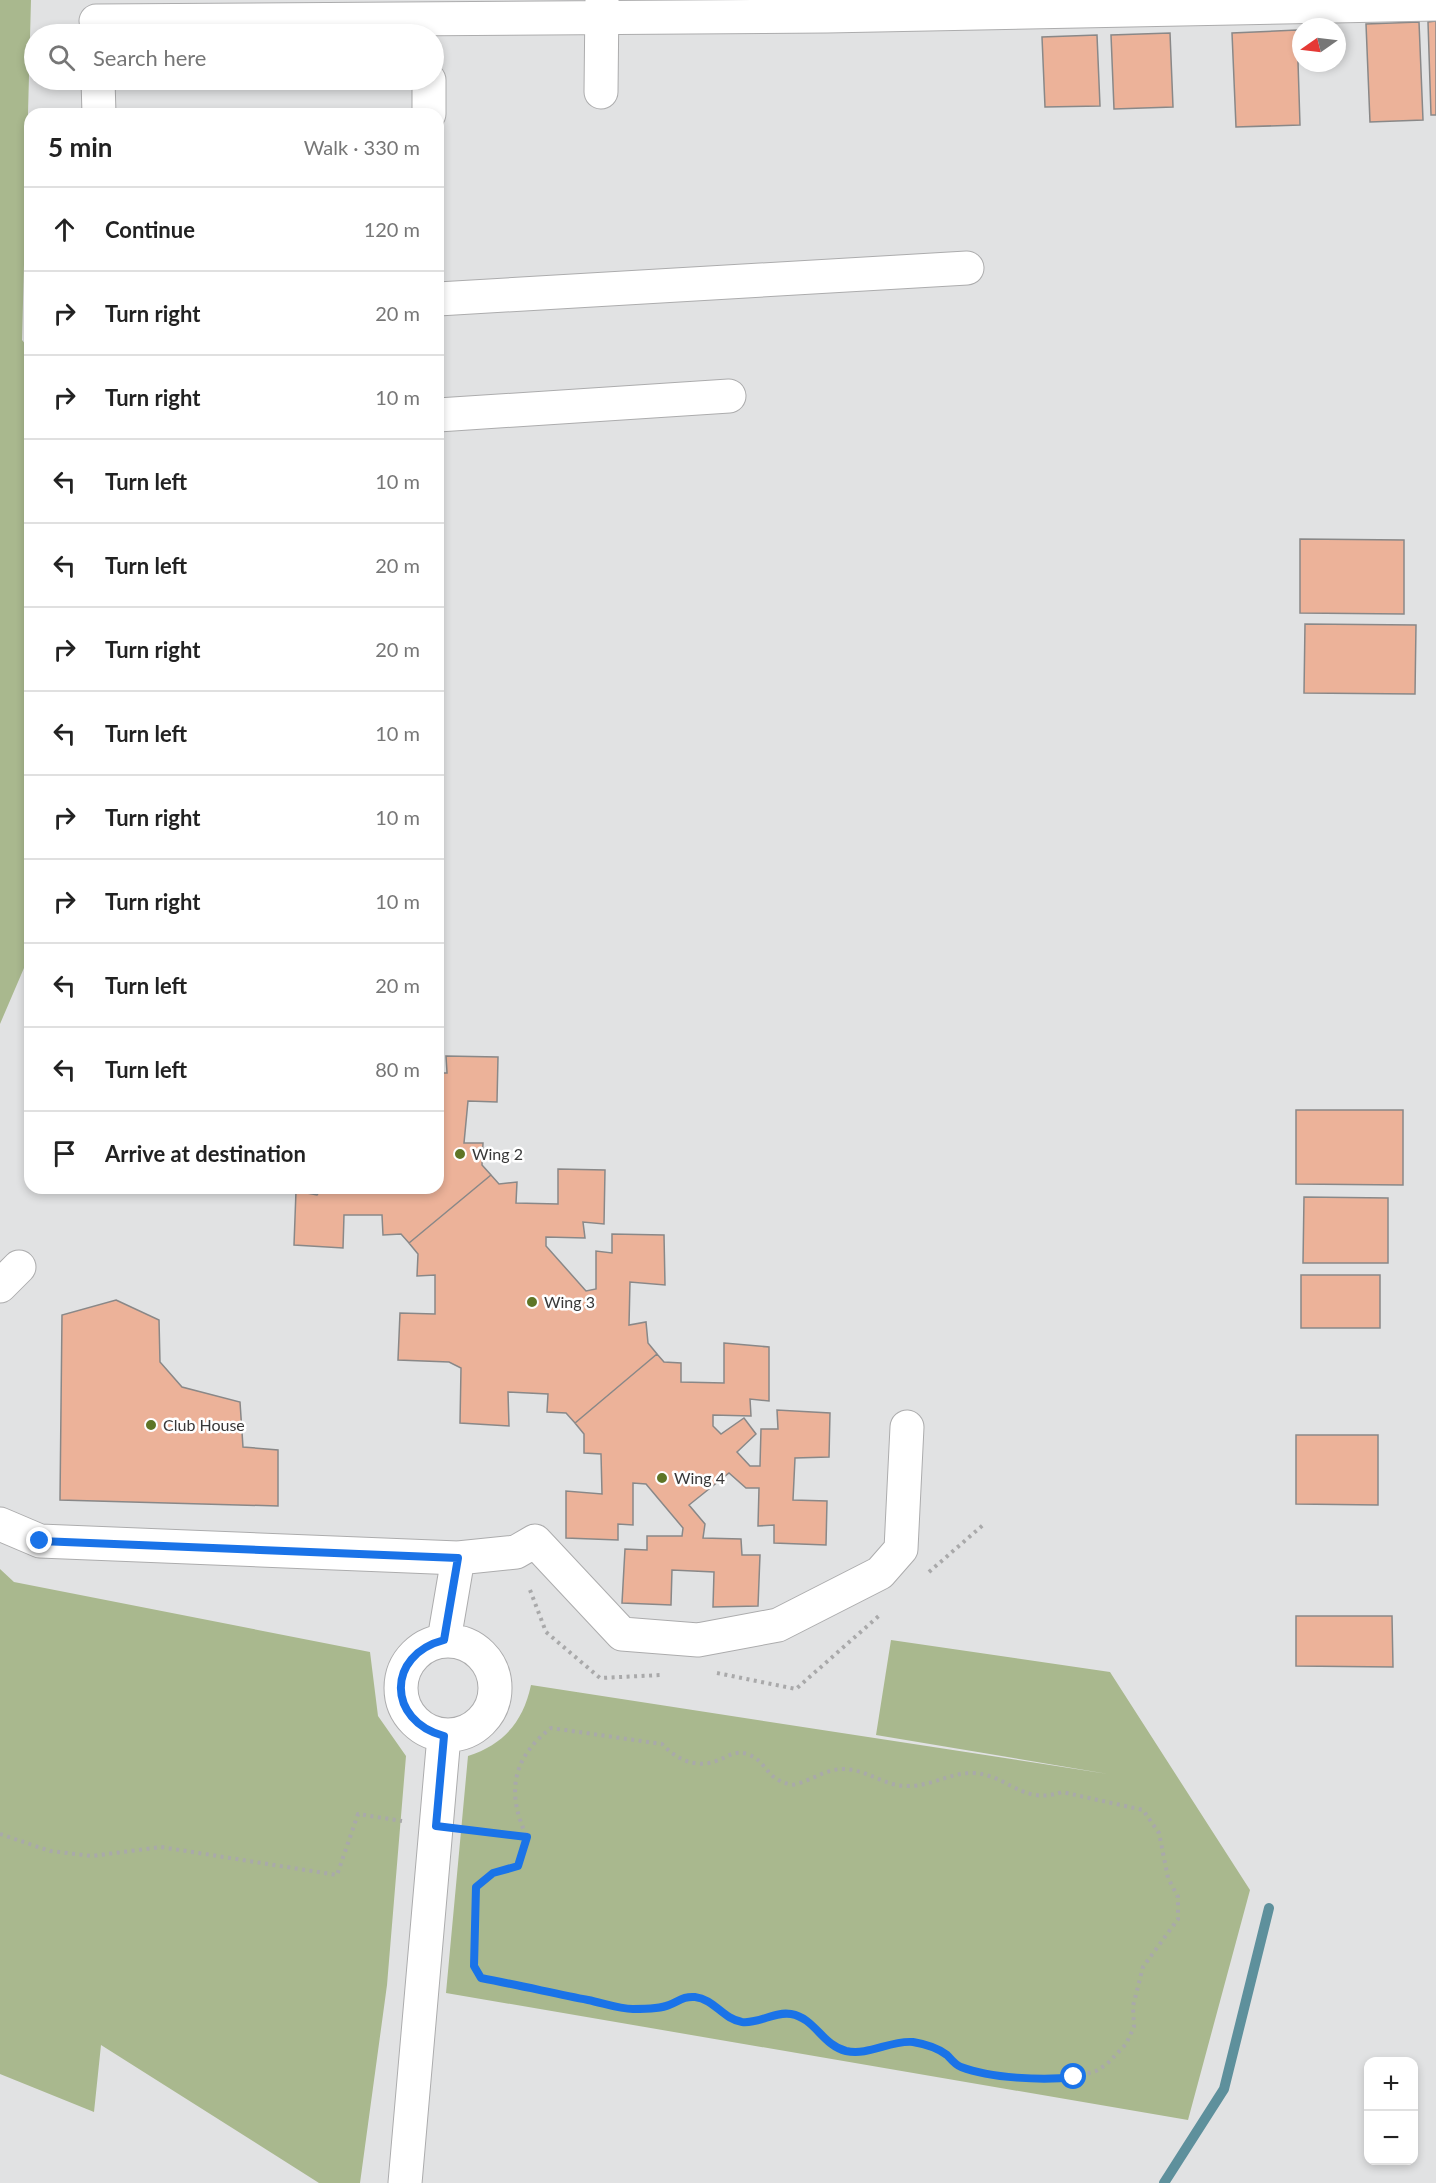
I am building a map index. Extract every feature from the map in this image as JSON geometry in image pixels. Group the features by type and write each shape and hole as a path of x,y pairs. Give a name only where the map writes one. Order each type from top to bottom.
{"street":[{"path":"96,19 428,18 602,9 1022,13 1436,4"},
{"path":"601,92 602,9"},
{"path":"98,90 99,108"},
{"path":"429,90 429,108"},
{"path":"444,299 967,268"},
{"path":"444,415 729,396"},
{"path":"0,1524 40,1541 458,1558 516,1552 535,1542 622,1634 698,1640 778,1624 880,1573 901,1549 907,1427"},
{"path":"444,1640 458,1558"},
{"path":"444,1640 460,1642 474,1648 486,1659 493,1673 496,1688 493,1704 486,1718 474,1728 459,1735 444,1736 429,1732 416,1723 406,1711 401,1696 401,1680 411,1659 429,1644 444,1640"},
{"path":"405,2183 444,1736"}],"path":[{"path":"551,1728 662,1744 671,1753 693,1763 705,1764 737,1753 748,1754 763,1764 773,1778 792,1785 803,1783 828,1771 844,1769 857,1771 887,1783 908,1786 973,1773 1005,1782 1027,1794 1050,1796 1062,1792 1143,1810 1159,1833 1168,1878 1175,1887 1179,1908 1172,1929 1143,1967 1133,2006 1134,2027 1117,2055 1096,2071 1074,2077 1027,2079 959,2067 938,2050 913,2042 893,2043 860,2052 846,2051 822,2037 806,2019 787,2013 753,2023 726,2016 706,2000 695,1997 685,1997 669,2006 632,2009 481,1978 474,1966 476,1887 493,1873 518,1866 527,1837 516,1806 516,1774 535,1740 551,1728"},
{"path":"0,1834 50,1851 93,1856 161,1847 338,1875 357,1814 527,1837"}],"green space":[{"path":"0,0 31,0 30,24 24,24 24,90 29,90 28,108 24,108 22,340 24,342 24,968 0,1024"},
{"path":"0,1569 14,1582 370,1652 378,1716 406,1756 387,1985 360,2183 319,2183 101,2045 94,2112 0,2074"},
{"path":"891,1640 1110,1672 1250,1890 1188,2120 446,1993 468,1756 492,1745 510,1730 523,1710 531,1685 1108,1774 876,1735"}],"building":[{"path":"1436,21 1436,115 1431,115 1428,22"},
{"path":"1419,22 1423,120 1370,122 1366,24"},
{"path":"1292,30 1292,72 1298,72 1300,125 1236,127 1232,33"},
{"path":"1170,33 1173,107 1114,109 1111,35"},
{"path":"1097,35 1100,106 1045,107 1042,37"},
{"path":"1300,539 1404,540 1404,614 1300,613"},
{"path":"1305,624 1416,625 1415,694 1304,693"},
{"name":"Wing 2","path":"446,1056 498,1057 497,1102 468,1101 464,1143 483,1143 482,1165 491,1175 409,1243 401,1234 383,1235 382,1215 344,1215 343,1248 294,1245 296,1194 444,1194 444,1073 447,1073"},
{"path":"1296,1110 1403,1110 1403,1185 1296,1184"},
{"name":"Wing 3","path":"558,1169 605,1170 604,1224 583,1222 585,1238 546,1237 546,1246 586,1291 596,1289 596,1251 612,1253 612,1234 664,1235 665,1285 630,1282 629,1325 646,1322 648,1343 657,1354 575,1423 566,1413 547,1412 548,1394 508,1392 509,1426 460,1423 461,1368 449,1362 398,1360 400,1313 435,1314 435,1275 417,1276 418,1254 409,1243 491,1175 499,1184 517,1182 516,1203 558,1204"},
{"path":"1304,1197 1388,1198 1388,1263 1303,1263"},
{"path":"1301,1275 1380,1275 1380,1328 1301,1328"},
{"name":"Club House","path":"116,1300 159,1320 160,1362 182,1387 240,1402 243,1447 278,1450 278,1506 60,1500 62,1315"},
{"name":"Wing 4","path":"724,1343 769,1347 769,1401 750,1399 751,1416 713,1415 713,1426 721,1434 744,1418 756,1434 737,1452 750,1466 760,1466 761,1429 778,1429 777,1410 830,1413 829,1457 795,1458 793,1500 827,1501 826,1545 774,1543 774,1525 758,1526 759,1488 746,1488 729,1473 689,1505 705,1524 703,1538 741,1539 742,1555 760,1555 758,1606 713,1607 714,1572 672,1570 671,1605 622,1603 625,1549 647,1550 647,1536 682,1536 683,1528 646,1484 633,1483 633,1525 618,1524 618,1540 566,1538 566,1491 602,1494 601,1454 584,1453 584,1434 575,1423 657,1354 664,1362 681,1363 681,1382 724,1383"},
{"path":"1296,1435 1378,1435 1378,1505 1296,1504"},
{"path":"1296,1616 1392,1616 1393,1667 1296,1666"}],"waterway":[{"path":"1164,2183 1224,2089 1269,1908"}],"place":[{"name":"Wing 2","path":"460,1154"},
{"name":"Wing 3","path":"532,1302"},
{"name":"Club House","path":"151,1425"},
{"name":"Wing 4","path":"662,1478"}],"route":[{"path":"40,1541 458,1558 444,1640 429,1644 416,1653 406,1665 401,1680 401,1696 406,1711 416,1723 429,1732 444,1736 436,1826 527,1837 518,1866 493,1873 476,1887 474,1966 481,1978 632,2009 669,2006 685,1997 695,1997 706,2000 726,2016 739,2021 753,2023 787,2013 797,2015 813,2025 833,2046 846,2051 860,2052 893,2043 913,2042 930,2046 946,2054 959,2067 1027,2079 1050,2080 1074,2077"}]}
